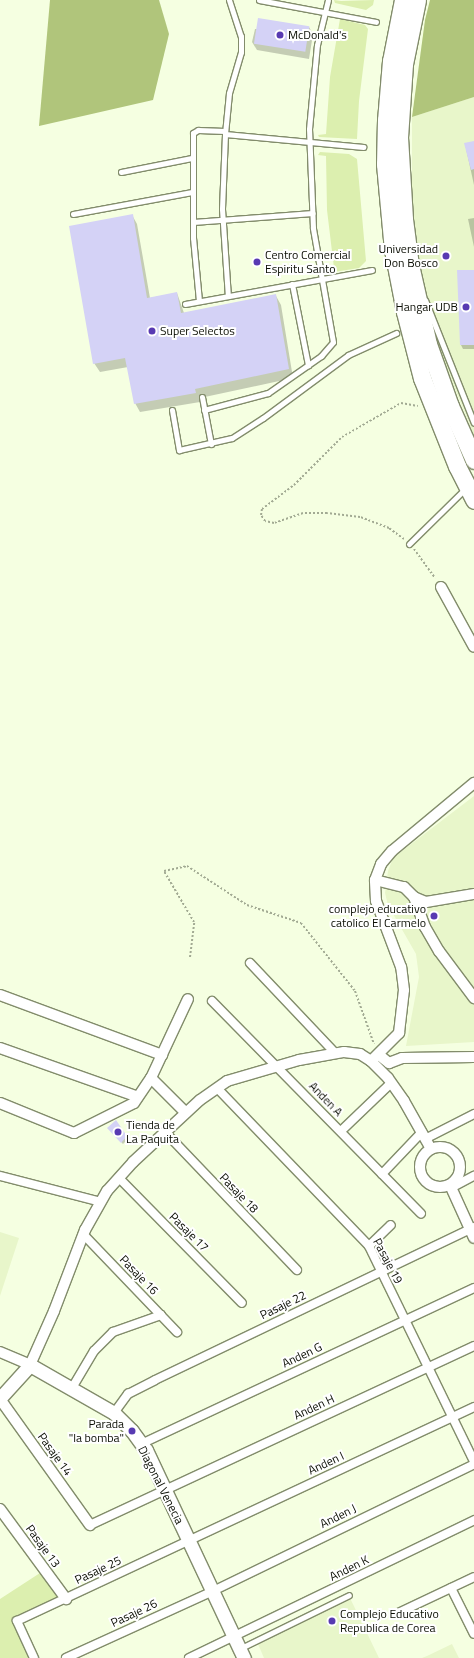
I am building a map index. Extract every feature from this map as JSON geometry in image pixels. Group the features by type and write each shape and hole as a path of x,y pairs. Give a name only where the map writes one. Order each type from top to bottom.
{"highway":[{"path":"403,0 391,61 386,120 385,164 388,210 405,312 419,367 433,408 471,493"},
{"path":"417,0 404,64 399,138 400,171 410,265 428,344 450,406 474,460"}],"street":[{"path":"441,587 474,646"},
{"path":"375,1058 399,1033 404,990 401,967 393,941 376,901 375,880 381,864 392,851 474,783"},
{"path":"375,880 404,887 414,897 426,902 474,894"},
{"path":"414,897 425,927 439,951 474,998"},
{"path":"250,963 336,1054"},
{"path":"0,995 162,1055"},
{"path":"0,1103 74,1133 134,1103 151,1078 188,999"},
{"name":"Anden A","path":"212,1001 277,1065 421,1214"},
{"path":"0,1048 138,1097"},
{"path":"0,1399 30,1365 54,1311 83,1234 101,1202 119,1178 165,1132 217,1088 227,1081 277,1065 336,1054 360,1054 389,1063 402,1058 474,1057"},
{"path":"375,1058 424,1135 431,1149"},
{"path":"151,1078 186,1113"},
{"path":"341,1132 391,1083"},
{"name":"Pasaje 19","path":"217,1088 369,1246 474,1463"},
{"path":"382,1174 424,1135 474,1114"},
{"name":"Pasaje 18","path":"165,1132 297,1270"},
{"path":"450,1186 459,1174 460,1164 457,1155 445,1147 431,1149 424,1155 420,1164 424,1178 436,1186 450,1186 474,1176"},
{"path":"0,1176 101,1202"},
{"name":"Pasaje 17","path":"119,1178 242,1303"},
{"path":"450,1186 473,1232"},
{"path":"369,1246 391,1225"},
{"name":"Pasaje 22","path":"114,1413 128,1394 155,1380 381,1271 473,1232"},
{"name":"Pasaje 16","path":"83,1234 177,1332"},
{"name":"Anden G","path":"141,1444 474,1288"},
{"path":"72,1388 94,1351 113,1332 161,1315"},
{"name":"Anden H","path":"90,1525 474,1346"},
{"name":"Diagonal Venecia","path":"0,1352 30,1365 114,1413 141,1444 165,1489 240,1648"},
{"name":"Pasaje 14","path":"0,1399 90,1525"},
{"name":"Anden I","path":"189,1541 474,1407"},
{"name":"Anden J","path":"213,1591 474,1463"},
{"name":"Pasaje 13","path":"0,1509 66,1599"},
{"name":"Anden K","path":"189,1658 240,1648 474,1520"},
{"name":"Pasaje 25","path":"34,1658 17,1621 189,1541"},
{"path":"398,1613 474,1577"},
{"path":"451,1588 474,1634"},
{"name":"Pasaje 26","path":"66,1658 213,1591"}],"lane":[{"path":"228,296 222,220 225,133 229,93 241,52 241,36 229,0"},
{"path":"260,0 376,22"},
{"path":"204,410 268,393 329,349 333,342 322,279 313,213 310,144 317,45 328,0"},
{"path":"199,301 192,192 194,133 198,130 310,144 363,148"},
{"path":"121,172 192,158"},
{"path":"73,214 192,192"},
{"path":"193,222 313,213"},
{"path":"410,265 474,423"},
{"path":"185,304 372,270"},
{"path":"292,284 308,365"},
{"path":"172,410 179,450 211,444 232,438 263,418 348,355 396,333"},
{"path":"202,398 211,444"},
{"path":"409,544 471,493"},
{"path":"240,1648 349,1595"}],"path":[{"path":"433,408 401,403 342,437 294,485 262,508 261,515 265,521 274,523 303,513 327,513 360,517 388,528 409,544 441,587"},
{"path":"190,957 194,922 164,872 187,866 247,905 300,923 355,991 375,1058"}],"shaded area":[{"path":"334,0 374,0 373,5 366,10 335,3"},
{"path":"340,19 365,25 368,29 359,101 357,139 319,137 318,135 326,134 330,77"},
{"name":"Universidad Don Bosco","path":"474,97 474,435 435,340 422,297 412,205 412,117"},
{"path":"320,152 349,154 357,159 366,261 359,268 328,273 326,270 334,268 327,210 326,156 318,155"},
{"name":"complejo educativo catolico El Carmelo","path":"474,796 474,1042 406,1046 419,977 416,954 388,905 385,893 388,871 393,858"},
{"path":"0,1232 19,1238 0,1296"},
{"path":"40,1573 59,1596 12,1621 30,1658 0,1658 0,1599"},
{"name":"Complejo Educativo Republica de Corea","path":"350,1598 379,1658 264,1658 258,1644"},
{"name":"Complejo Educativo Republica de Corea","path":"452,1644 459,1658 422,1658 427,1656"}],"green space":[{"path":"50,0 159,0 169,34 153,100 39,126"},
{"path":"430,0 474,0 474,97 412,117 425,20"}],"building":[{"name":"McDonald's","path":"258,18 309,26 305,52 254,44"},
{"path":"474,141 474,169 471,170 464,143"},
{"path":"133,214 147,298 177,292 181,313 276,294 289,369 195,389 196,393 134,404 125,358 93,364 69,226"},
{"name":"Hangar UDB","path":"457,270 474,270 474,345 460,345"},
{"name":"Tienda de La Paquita","path":"116,1120 127,1136 121,1143 107,1128"}],"place":[{"name":"McDonald's","path":"280,35"},
{"name":"Universidad Don Bosco","path":"446,256"},
{"name":"Centro Comercial Espiritu Santo","path":"257,262"},
{"name":"Hangar UDB","path":"466,307"},
{"name":"Super Selectos","path":"152,331"},
{"name":"complejo educativo catolico El Carmelo","path":"434,916"},
{"name":"Tienda de La Paquita","path":"118,1132"},
{"name":"Parada \"la bomba\"","path":"132,1431"},
{"name":"Complejo Educativo Republica de Corea","path":"332,1621"}]}
